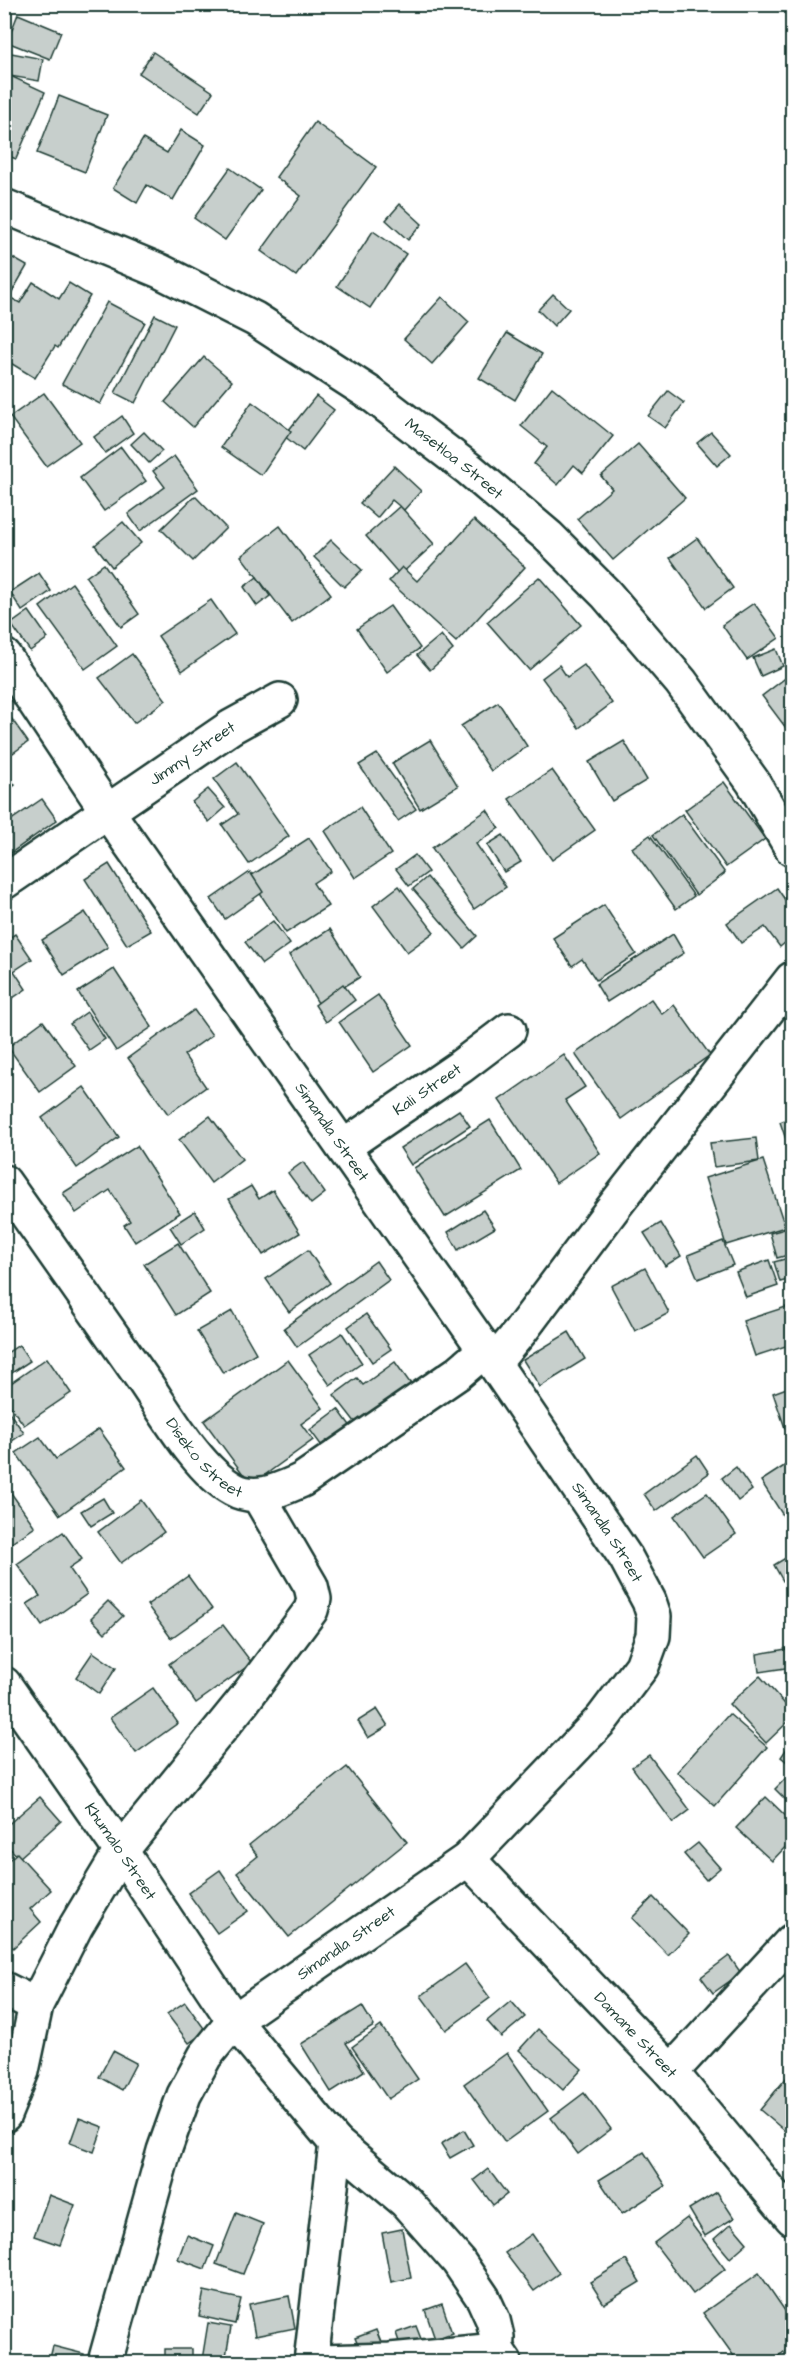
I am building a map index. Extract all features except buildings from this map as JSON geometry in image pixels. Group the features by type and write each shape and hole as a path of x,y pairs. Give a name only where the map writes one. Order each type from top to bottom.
{"street":[{"name":"Masetloa Street","path":"4,206 160,271 255,320 371,394 469,469 548,536 621,612 681,682 747,773 792,849"},
{"name":"Simandla Street","path":"4,656 107,811 489,1356 626,1558 649,1601 655,1624 651,1645 642,1666 602,1719 468,1859 234,2020 205,2056 184,2095 164,2151 105,2362"},
{"name":"Jimmy Street","path":"107,811 231,727 280,700"},
{"path":"4,882 107,811"},
{"name":"Diseko Street","path":"4,1182 211,1474 234,1490 258,1495 279,1490 302,1480 458,1373 489,1356 520,1332 616,1204 792,979"},
{"name":"Kali Street","path":"343,1147 460,1067 509,1030"},
{"path":"4,2115 22,2071 36,2005 76,1926 121,1851 244,1700 311,1610 314,1599 311,1586 258,1495"},
{"name":"Khumalo Street","path":"4,1684 121,1851 234,2020 336,2143 406,2202 458,2261 488,2309 497,2337 499,2358"},
{"name":"Damane Street","path":"468,1859 671,2072 792,2218"},
{"path":"671,2072 792,1941"},
{"path":"4,1989 36,2005"},
{"path":"311,2362 336,2143"},
{"path":"321,2362 499,2358"}]}
